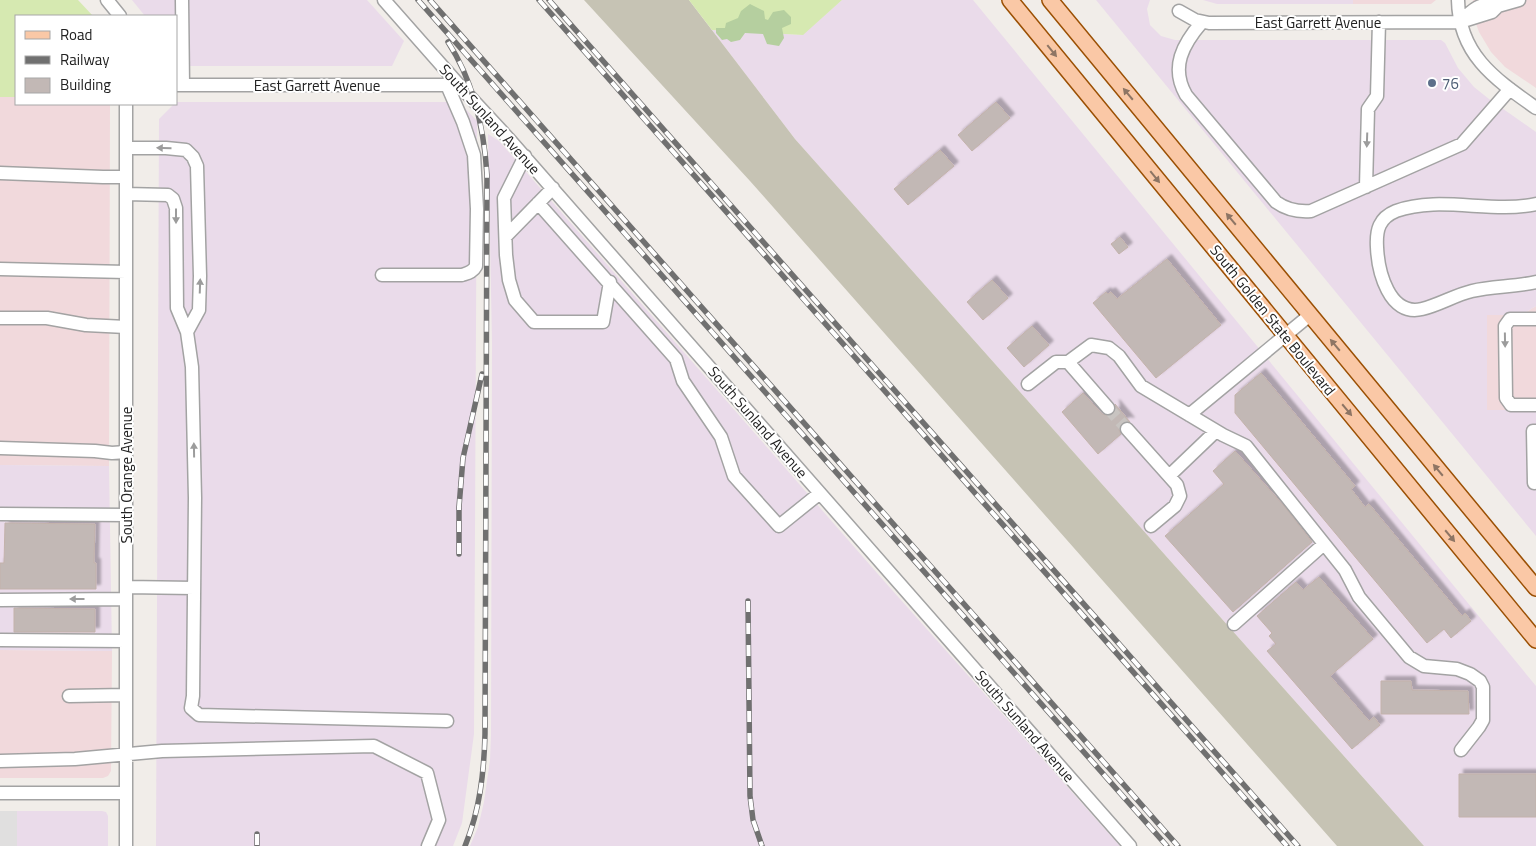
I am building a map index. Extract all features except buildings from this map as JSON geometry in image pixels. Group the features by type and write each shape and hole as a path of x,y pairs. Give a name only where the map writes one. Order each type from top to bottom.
{"main road":[{"path":"1001,0 1038,35"},
{"name":"South Golden State Boulevard","path":"1010,0 1536,640"},
{"name":"South Golden State Boulevard","path":"1050,0 1536,588"},
{"path":"1055,0 1066,19"},
{"path":"1486,528 1536,578"},
{"path":"1511,609 1536,652"}],"street":[{"path":"107,0 119,15"},
{"path":"180,85 182,0"},
{"name":"South Sunland Avenue","path":"384,0 453,85 525,156 1130,846"},
{"path":"1458,0 1460,22 1469,46 1476,58 1485,69 1510,90 1536,108"},
{"path":"1460,22 1474,8 1484,2 1498,6 1519,0"},
{"name":"East Garrett Avenue","path":"1179,11 1202,22 1460,22 1492,12 1498,6"},
{"path":"1202,22 1189,36 1183,48 1179,68 1179,80 1182,88 1276,202 1290,210 1311,211 1462,144 1510,90"},
{"path":"1366,187 1368,108 1377,96 1379,22"},
{"name":"East Garrett Avenue","path":"180,85 453,85"},
{"path":"382,275 462,275 470,273 476,266 477,209 474,155 453,85"},
{"name":"South Orange Avenue","path":"126,105 126,846"},
{"path":"126,148 186,150 193,157 197,166 199,310 188,332"},
{"path":"525,156 504,198 509,280 515,300 534,322 603,322 610,282"},
{"path":"0,173 126,177"},
{"path":"506,236 553,188"},
{"path":"126,194 162,193 173,199 176,208 176,308 188,332 192,367 194,588 193,696 191,708 199,716 447,721"},
{"path":"538,202 676,359 684,381 721,437 734,476 779,526 820,493"},
{"path":"1536,204 1521,208 1435,205 1397,211 1384,217 1378,226 1376,239 1381,275 1390,297 1402,307 1420,309 1474,291 1536,282"},
{"path":"0,269 126,272"},
{"path":"1189,415 1310,315"},
{"path":"0,318 46,318 86,325 126,327"},
{"path":"1536,320 1510,320 1504,326 1506,398 1511,405 1536,405"},
{"path":"1028,384 1056,362 1068,362 1091,345 1109,348 1119,356 1141,386 1216,431 1246,446 1344,570 1359,597 1409,657 1424,666 1457,669 1470,674 1480,681 1483,687 1483,720 1479,728 1461,750"},
{"path":"1068,362 1108,408"},
{"path":"1127,429 1177,485 1180,496 1175,506 1152,526"},
{"path":"1169,476 1216,431"},
{"path":"1534,483 1533,431 1536,431"},
{"path":"0,448 126,452"},
{"path":"0,514 126,515"},
{"path":"1234,624 1324,544"},
{"path":"0,600 194,588"},
{"path":"0,640 126,641"},
{"path":"69,696 126,695"},
{"path":"0,761 76,758 126,753 374,746 427,773 439,820 428,846"},
{"path":"0,793 126,793"}],"shaded area":[{"path":"132,0 367,0 404,41 392,66 178,66 178,15 144,15"},
{"path":"584,0 689,0 795,139 1424,846 1337,846 750,181"},
{"path":"842,0 973,0 1536,686 1536,846 1424,846 795,139 712,30 802,35"},
{"path":"1096,0 1150,0 1147,9 1150,25 1161,36 1175,40 1441,40 1445,43 1458,68 1474,87 1536,132 1536,306 1521,315 1487,315 1487,410 1536,410 1536,536"},
{"path":"1203,0 1353,0 1353,4 1217,4"},
{"path":"1353,0 1436,0 1431,4 1353,4"},
{"path":"1473,0 1536,0 1536,88 1505,67 1491,52 1475,21"},
{"path":"0,97 15,97 15,105 110,105 109,466 0,465"},
{"path":"178,102 459,102 477,121 474,734 462,823 453,846 156,846 159,119 173,105 178,105"},
{"path":"488,134 499,141 884,581 1120,846 470,846 478,827 484,802 490,760 491,735 492,343"},
{"path":"1536,306 1536,410 1487,410 1487,315 1521,315"},
{"path":"0,465 109,466 112,651 0,650"},
{"path":"0,650 112,651 111,771 108,776 103,778 0,778"},
{"path":"0,811 17,811 17,846 0,846"},
{"path":"17,811 106,812 108,816 108,846 17,846"}],"green space":[{"path":"0,0 78,0 92,15 15,15 15,97 0,97"},
{"path":"689,0 842,0 803,35 712,30"},
{"path":"750,4 764,11 765,19 768,20 773,12 784,10 791,17 791,24 782,28 784,38 779,46 767,44 763,34 745,33 740,40 731,42 727,39 722,40 716,33 716,28 725,28 726,23 738,18 741,11"}],"tunnel":[{"path":"1108,408 1127,429"}],"railway":[{"path":"418,0 1167,846"},
{"path":"430,0 1178,846"},
{"path":"539,0 1287,846"},
{"path":"549,0 1298,846"},
{"path":"448,42 465,73 476,106 486,157 487,175 485,734 484,762 478,805 465,846"},
{"path":"459,554 459,507 463,458 482,374"},
{"path":"748,601 750,796 753,820 762,846"},
{"path":"257,834 257,846"}],"place":[{"name":"76","path":"1432,83"}]}
